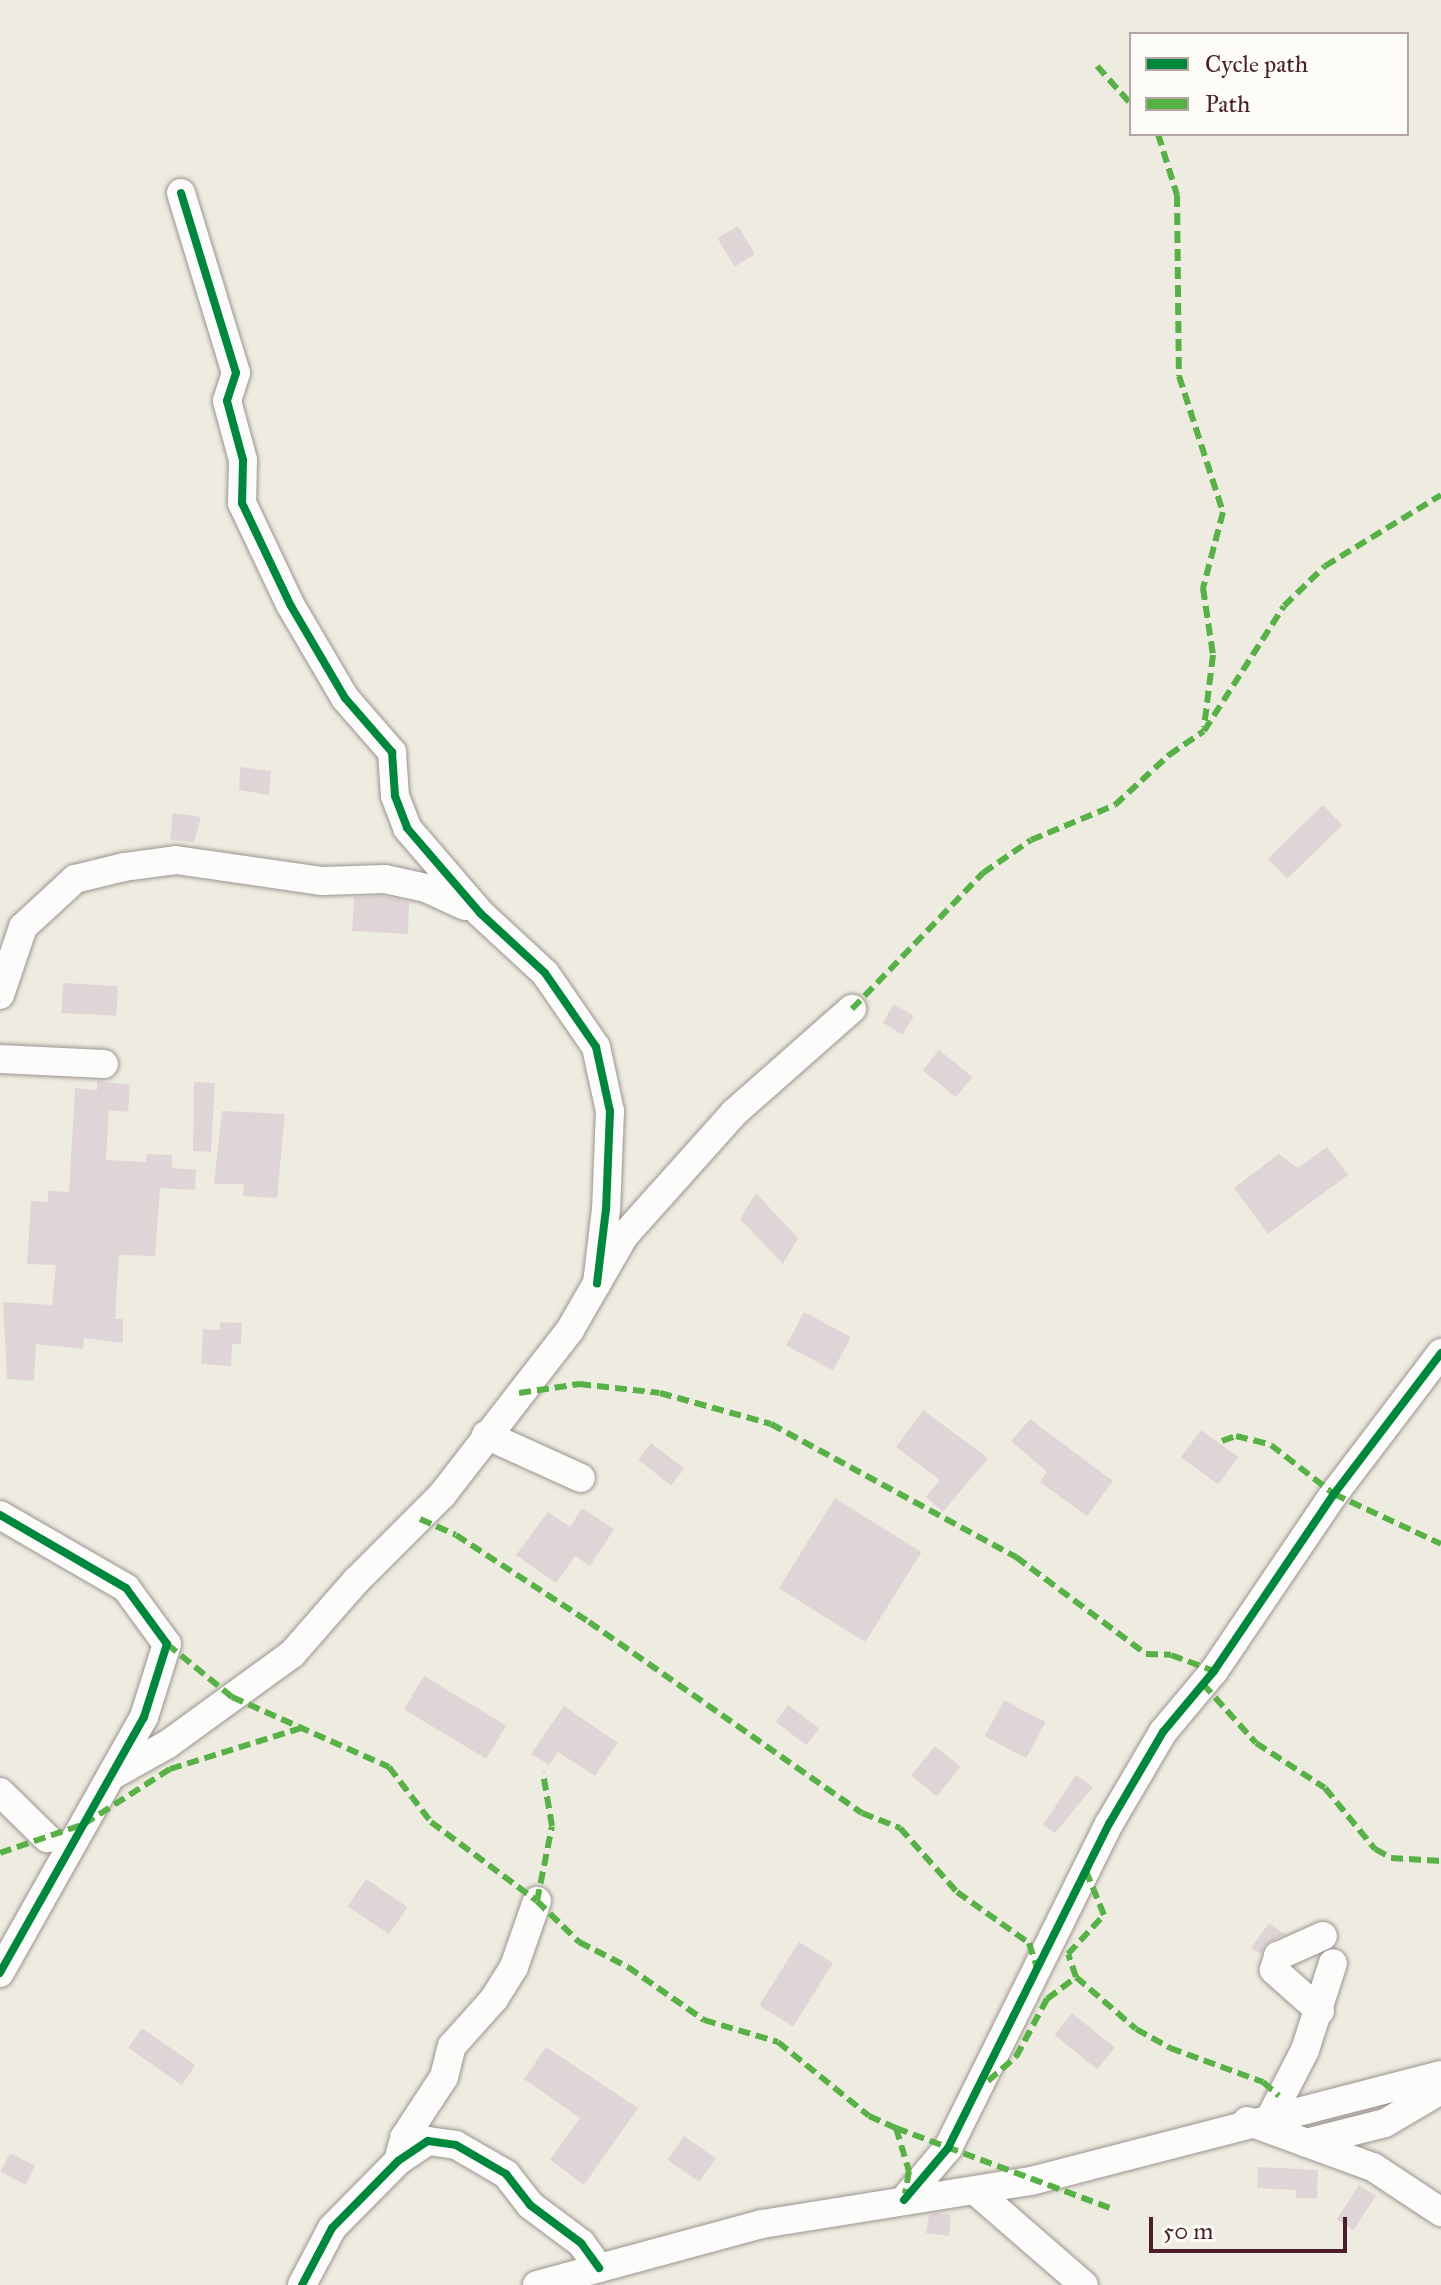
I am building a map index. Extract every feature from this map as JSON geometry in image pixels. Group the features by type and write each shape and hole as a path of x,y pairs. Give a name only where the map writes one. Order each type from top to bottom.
{"street":[{"path":"181,193 236,373 227,401 243,460 242,503 291,606 345,698 392,752 395,796 407,828 480,913 545,973 596,1047 610,1111 597,1283"},
{"path":"0,995 23,927 75,879 124,867 176,860 322,881 385,879 426,888 480,913"},
{"path":"111,1776 168,1744 292,1654 356,1581 442,1495 570,1330 624,1236 735,1112 852,1009"},
{"path":"0,1059 104,1064"},
{"path":"904,2200 948,2148 1058,1953 1109,1824 1163,1732 1214,1671 1334,1494 1441,1353"},
{"path":"486,1435 581,1478"},
{"path":"0,1515 126,1588 167,1644 144,1717 0,1973"},
{"path":"0,1792 47,1838"},
{"path":"398,2161 404,2138 444,2077 452,2046 494,1999 514,1967 537,1901"},
{"path":"1320,2011 1274,1970 1278,1956 1323,1936"},
{"path":"1259,2118 1320,2011 1333,1963"},
{"path":"537,2285 610,2273 762,2224 904,2200 978,2193 1259,2118 1441,2075"},
{"path":"1305,2143 1385,2123 1441,2090"},
{"path":"1259,2118 1305,2143 1373,2167 1441,2212"},
{"path":"302,2285 332,2228 398,2161 428,2141 456,2145 506,2174 530,2205 581,2243 610,2273"},
{"path":"978,2193 1084,2285"}],"building":[{"path":"738,226 755,254 734,267 717,238"},
{"path":"240,767 271,771 269,795 239,790"},
{"path":"1323,805 1342,825 1287,879 1268,858"},
{"path":"173,813 201,817 194,842 170,840"},
{"path":"383,896 409,902 408,934 352,931 354,897"},
{"path":"63,983 118,986 116,1016 61,1013"},
{"path":"894,1004 914,1016 902,1035 883,1023"},
{"path":"939,1050 972,1077 956,1097 923,1070"},
{"path":"97,1081 130,1085 128,1112 109,1110 106,1160 146,1162 147,1154 172,1155 172,1168 196,1170 195,1190 160,1188 155,1256 119,1255 115,1319 123,1319 123,1343 84,1338 83,1349 36,1344 34,1381 7,1379 3,1302 52,1305 56,1265 27,1264 31,1201 48,1202 48,1191 69,1192 75,1088 97,1090"},
{"path":"194,1082 215,1083 211,1152 193,1151"},
{"path":"222,1111 285,1114 277,1198 243,1196 244,1184 214,1184"},
{"path":"1327,1147 1348,1175 1268,1234 1234,1188 1279,1154 1298,1168"},
{"path":"756,1193 798,1238 783,1264 740,1219"},
{"path":"804,1312 851,1337 833,1370 786,1346"},
{"path":"220,1322 242,1323 241,1344 232,1344 231,1366 201,1364 203,1329 220,1330"},
{"path":"923,1410 988,1458 943,1512 926,1497 940,1480 896,1447"},
{"path":"1030,1419 1113,1481 1087,1516 1040,1482 1047,1472 1011,1441"},
{"path":"1201,1430 1238,1457 1218,1485 1181,1458"},
{"path":"651,1443 684,1469 671,1485 638,1460"},
{"path":"835,1498 922,1552 865,1642 779,1588"},
{"path":"582,1508 614,1529 590,1566 575,1556 556,1583 516,1555 548,1512 570,1527"},
{"path":"424,1676 506,1725 486,1759 404,1709"},
{"path":"1004,1700 1045,1722 1026,1758 985,1736"},
{"path":"788,1705 819,1728 807,1745 775,1722"},
{"path":"564,1706 618,1743 595,1776 558,1752 549,1765 531,1754"},
{"path":"935,1746 961,1767 937,1796 911,1776"},
{"path":"1076,1775 1093,1787 1055,1833 1043,1825"},
{"path":"366,1879 407,1907 389,1934 348,1906"},
{"path":"1269,1923 1285,1934 1266,1944 1261,1954 1251,1948"},
{"path":"799,1942 833,1963 793,2027 759,2006"},
{"path":"1072,2013 1115,2048 1097,2069 1054,2035"},
{"path":"142,2028 195,2065 181,2085 128,2048"},
{"path":"546,2047 638,2108 584,2185 550,2160 580,2118 524,2079"},
{"path":"684,2136 716,2158 699,2182 667,2160"},
{"path":"10,2153 35,2166 25,2184 0,2172"},
{"path":"1258,2167 1318,2170 1317,2198 1296,2198 1296,2190 1257,2188"},
{"path":"1359,2185 1376,2196 1353,2230 1337,2219"},
{"path":"929,2215 951,2215 949,2236 926,2233"}],"marked path":[{"path":"1097,66 1129,102"},
{"path":"1159,136 1177,195 1179,376 1223,512 1203,588 1213,655 1204,727"},
{"path":"852,1009 983,873 1031,840 1115,805 1169,755 1204,731 1284,606 1325,566 1441,495"},
{"path":"519,1393 579,1384 660,1393 771,1424 1016,1557 1146,1654 1171,1655 1214,1671"},
{"path":"1222,1441 1236,1436 1271,1445 1334,1494 1441,1544"},
{"path":"420,1519 456,1535 589,1622 862,1813 900,1828 957,1892 1029,1943 1038,1970"},
{"path":"167,1644 232,1697 389,1767 431,1822 537,1901 579,1942 628,1967 704,2020 778,2042 869,2116 896,2128 909,2171 905,2194"},
{"path":"1203,1684 1256,1743 1325,1788 1375,1849 1391,1858 1441,1861"},
{"path":"0,1853 84,1824 170,1769 302,1728"},
{"path":"537,1901 552,1826 543,1773"},
{"path":"988,2081 1016,2057 1047,1999 1076,1977 1068,1954 1104,1915 1086,1871"},
{"path":"1076,1977 1136,2029 1170,2048 1263,2082 1279,2096"},
{"path":"896,2128 1110,2208"}],"cycle path":[{"path":"181,193 236,373 227,401 243,460 242,503 291,606 345,698 392,752 395,796 407,828 480,913 545,973 596,1047 610,1111 606,1209 597,1283"},
{"path":"904,2200 948,2148 1109,1824 1163,1732 1214,1671 1334,1494 1441,1353"},
{"path":"0,1515 126,1588 167,1644 144,1717 0,1973"},
{"path":"302,2285 332,2228 398,2161 428,2141 456,2145 506,2174 530,2205 581,2243 599,2268"}]}
